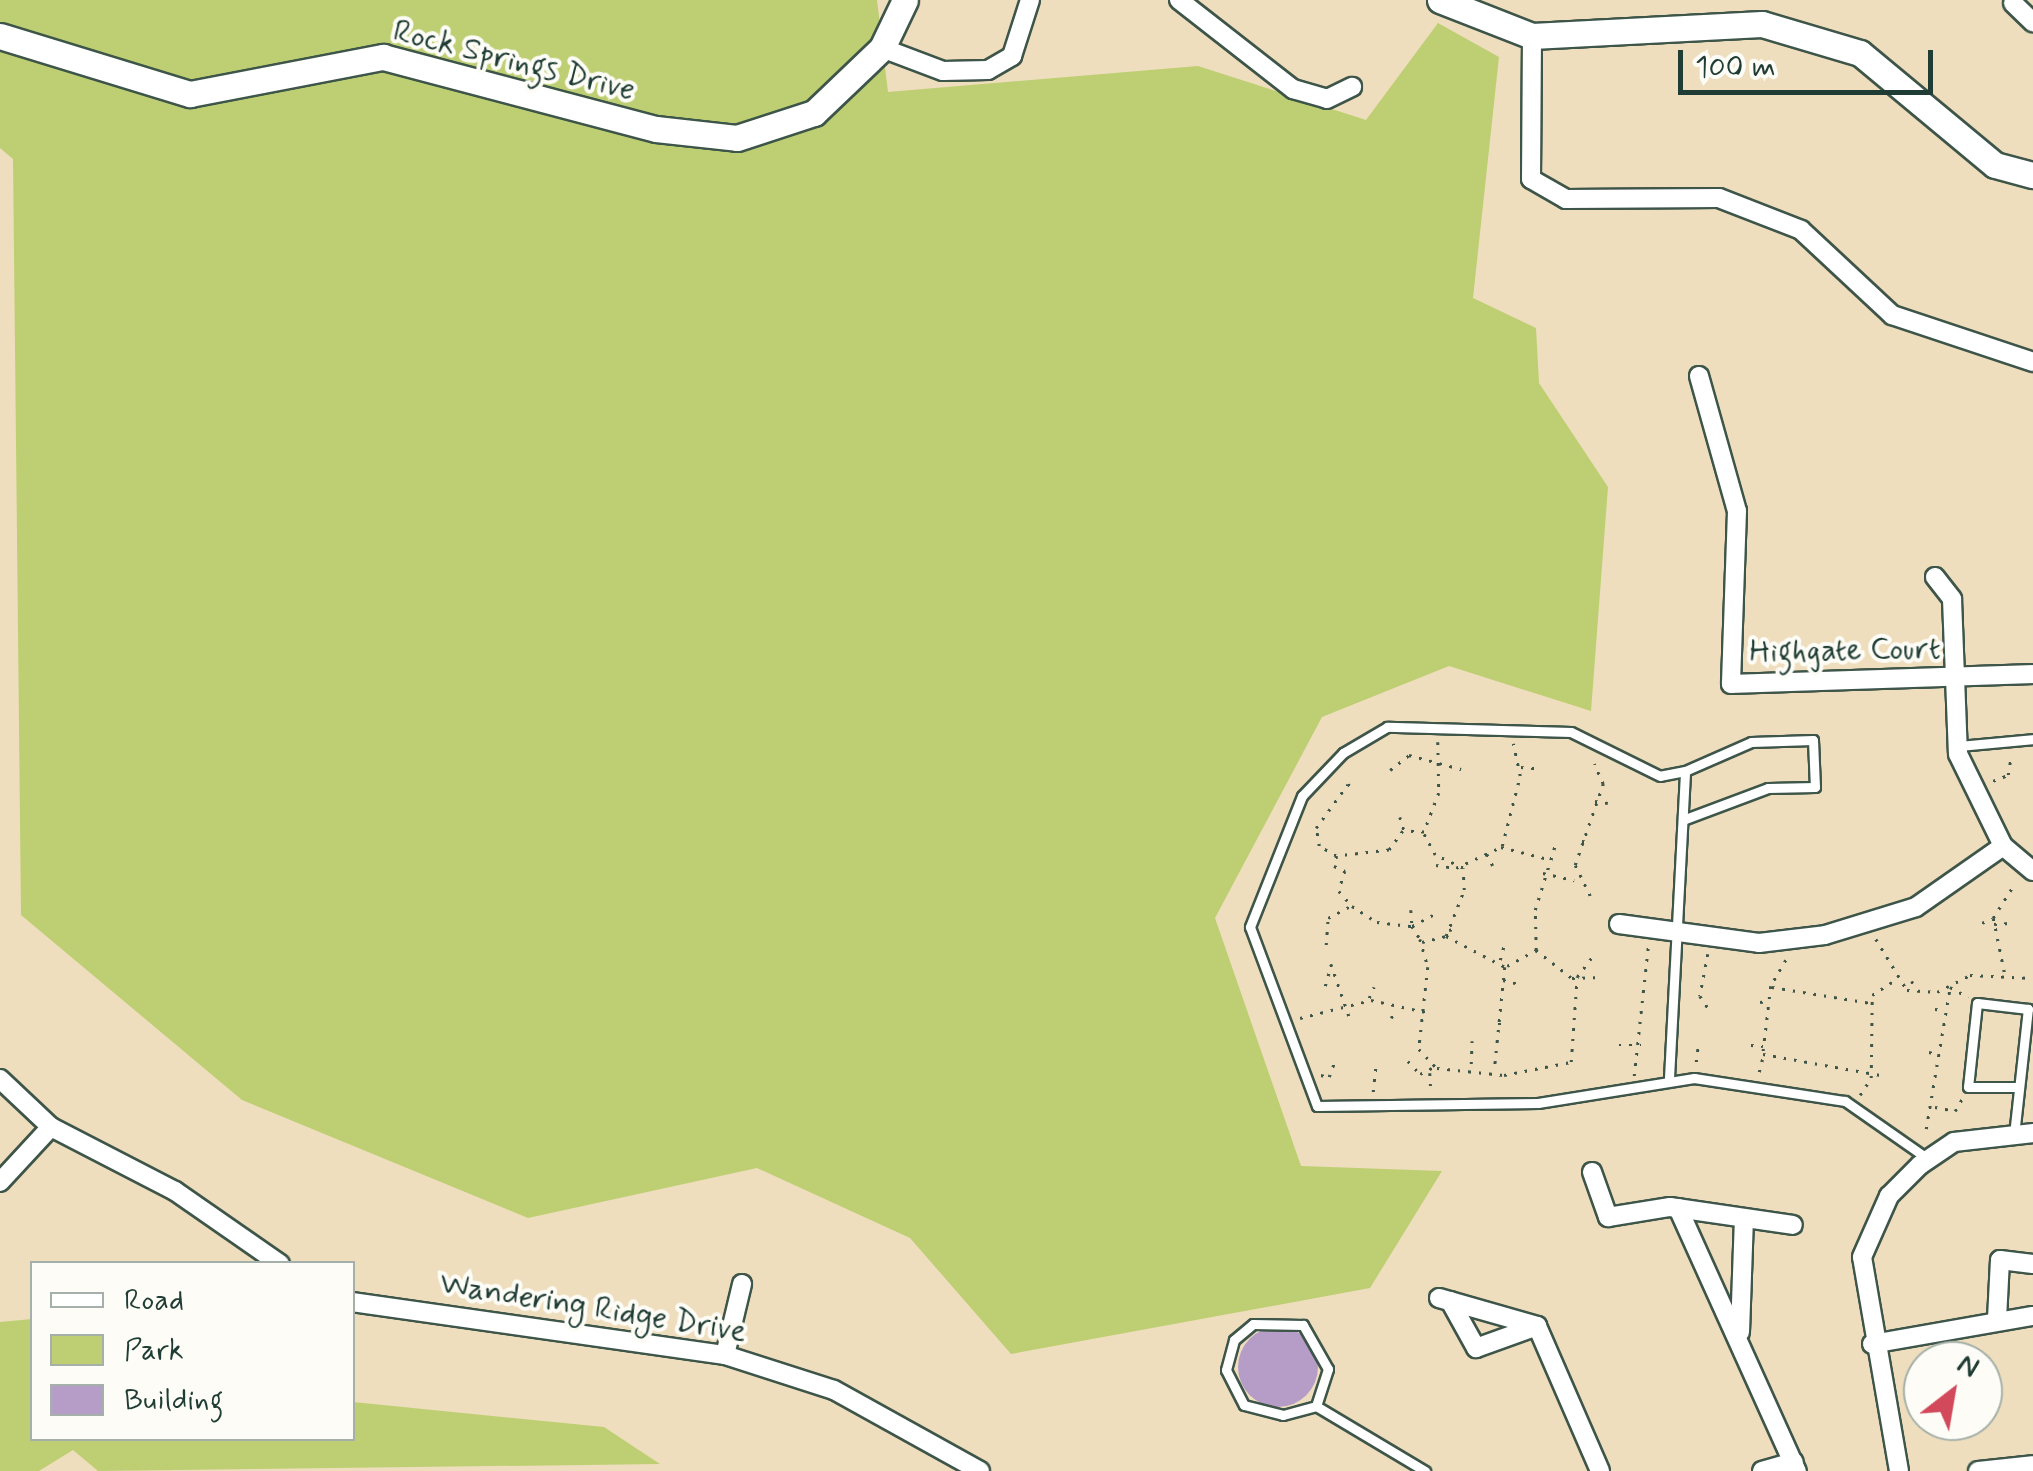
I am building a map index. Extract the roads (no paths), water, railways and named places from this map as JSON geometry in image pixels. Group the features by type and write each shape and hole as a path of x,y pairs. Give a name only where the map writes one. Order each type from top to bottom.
{"street":[{"name":"Rock Springs Drive","path":"0,36 190,94 382,57 656,129 737,138 814,112 882,48 905,0"},
{"path":"882,48 943,72 988,70 1012,56 1030,0"},
{"path":"1179,0 1292,90 1327,99 1352,86"},
{"path":"1440,0 1532,36 1762,24 1860,53 1995,165 2033,175"},
{"path":"2013,3 2033,22"},
{"path":"1532,36 1531,180 1566,199 1719,198 1801,230 1892,314 2033,362"},
{"name":"Highgate Court","path":"1699,376 1738,511 1731,684 2033,674"},
{"path":"1935,577 1952,599 1958,746 1973,797 2003,846 2033,871"},
{"path":"1618,924 1678,936 1758,943 1885,922 2003,846"},
{"path":"0,1080 51,1127 175,1190 276,1261"},
{"path":"0,1182 51,1127"},
{"path":"1900,1471 1872,1344 1862,1257 1890,1196 1928,1159 1954,1142 2024,1134"},
{"path":"1592,1172 1608,1216 1678,1208 1793,1225"},
{"path":"1678,1208 1796,1467 1762,1471"},
{"path":"1740,1338 1744,1218"},
{"path":"1997,1319 2000,1260 2033,1264"},
{"path":"725,1355 742,1284"},
{"path":"1444,1300 1536,1326 1476,1348 1444,1300"},
{"name":"Wandering Ridge Drive","path":"355,1302 725,1355 834,1390 980,1471"},
{"path":"1872,1344 1997,1319 2033,1316"},
{"path":"1536,1326 1600,1471"},
{"path":"1981,1471 2033,1465"}],"lane":[{"path":"1685,819 1768,788 1814,787 1813,740 1751,742 1685,771 1660,776 1571,732 1388,727 1363,738 1296,808 1250,927 1302,1081 1317,1106 1432,1101 1538,1103 1669,1078 1694,1078 1756,1085 1867,1110 1928,1159"},
{"path":"1958,746 2033,739"},
{"path":"1669,1078 1685,771"},
{"path":"2019,1087 1968,1087 1977,1004 2028,1009 2019,1087 2024,1134"},
{"path":"1316,1406 1328,1369 1304,1325 1253,1324 1234,1340 1226,1370 1244,1406 1282,1415 1316,1406 1426,1471"}]}
